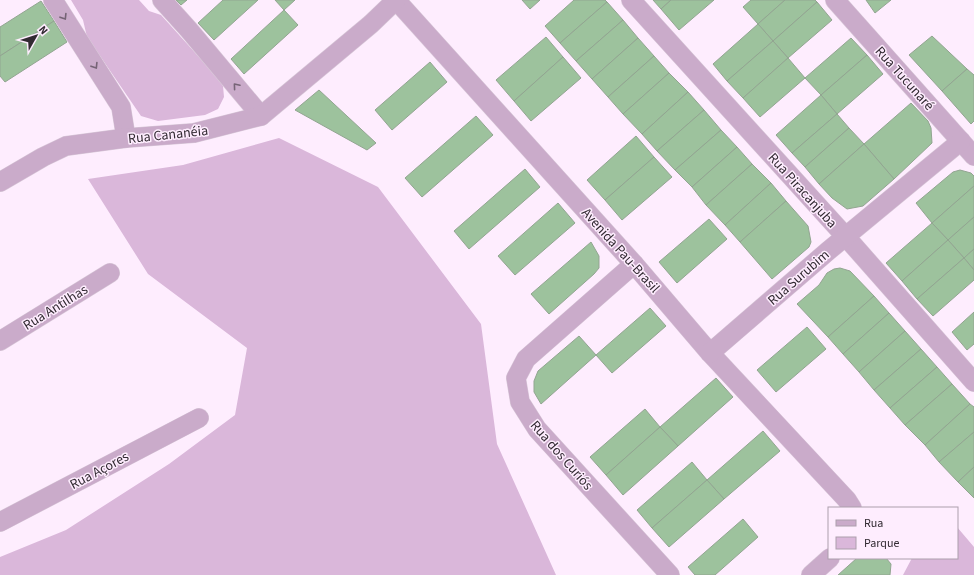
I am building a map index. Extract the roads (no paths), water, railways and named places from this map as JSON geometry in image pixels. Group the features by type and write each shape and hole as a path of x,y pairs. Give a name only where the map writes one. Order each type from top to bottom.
{"street":[{"path":"53,0 121,107 126,138"},
{"path":"162,0 190,30 261,116"},
{"name":"Rua Cananéia","path":"0,182 43,157 66,146 126,138 194,134 261,116 370,24 396,0"},
{"name":"Avenida Pau-Brasil","path":"396,0 634,264 710,353 849,504"},
{"name":"Rua Piracanjuba","path":"630,0 846,237 974,382"},
{"name":"Rua Tucunaré","path":"835,0 974,156"},
{"name":"Rua Surubim","path":"710,353 961,141"},
{"name":"Rua dos Curiós","path":"634,264 526,359 516,378 520,402 537,429 670,575"},
{"name":"Rua Antilhas","path":"0,341 110,273"},
{"name":"Rua Açores","path":"0,522 199,418"},
{"path":"811,575 829,559"}]}
